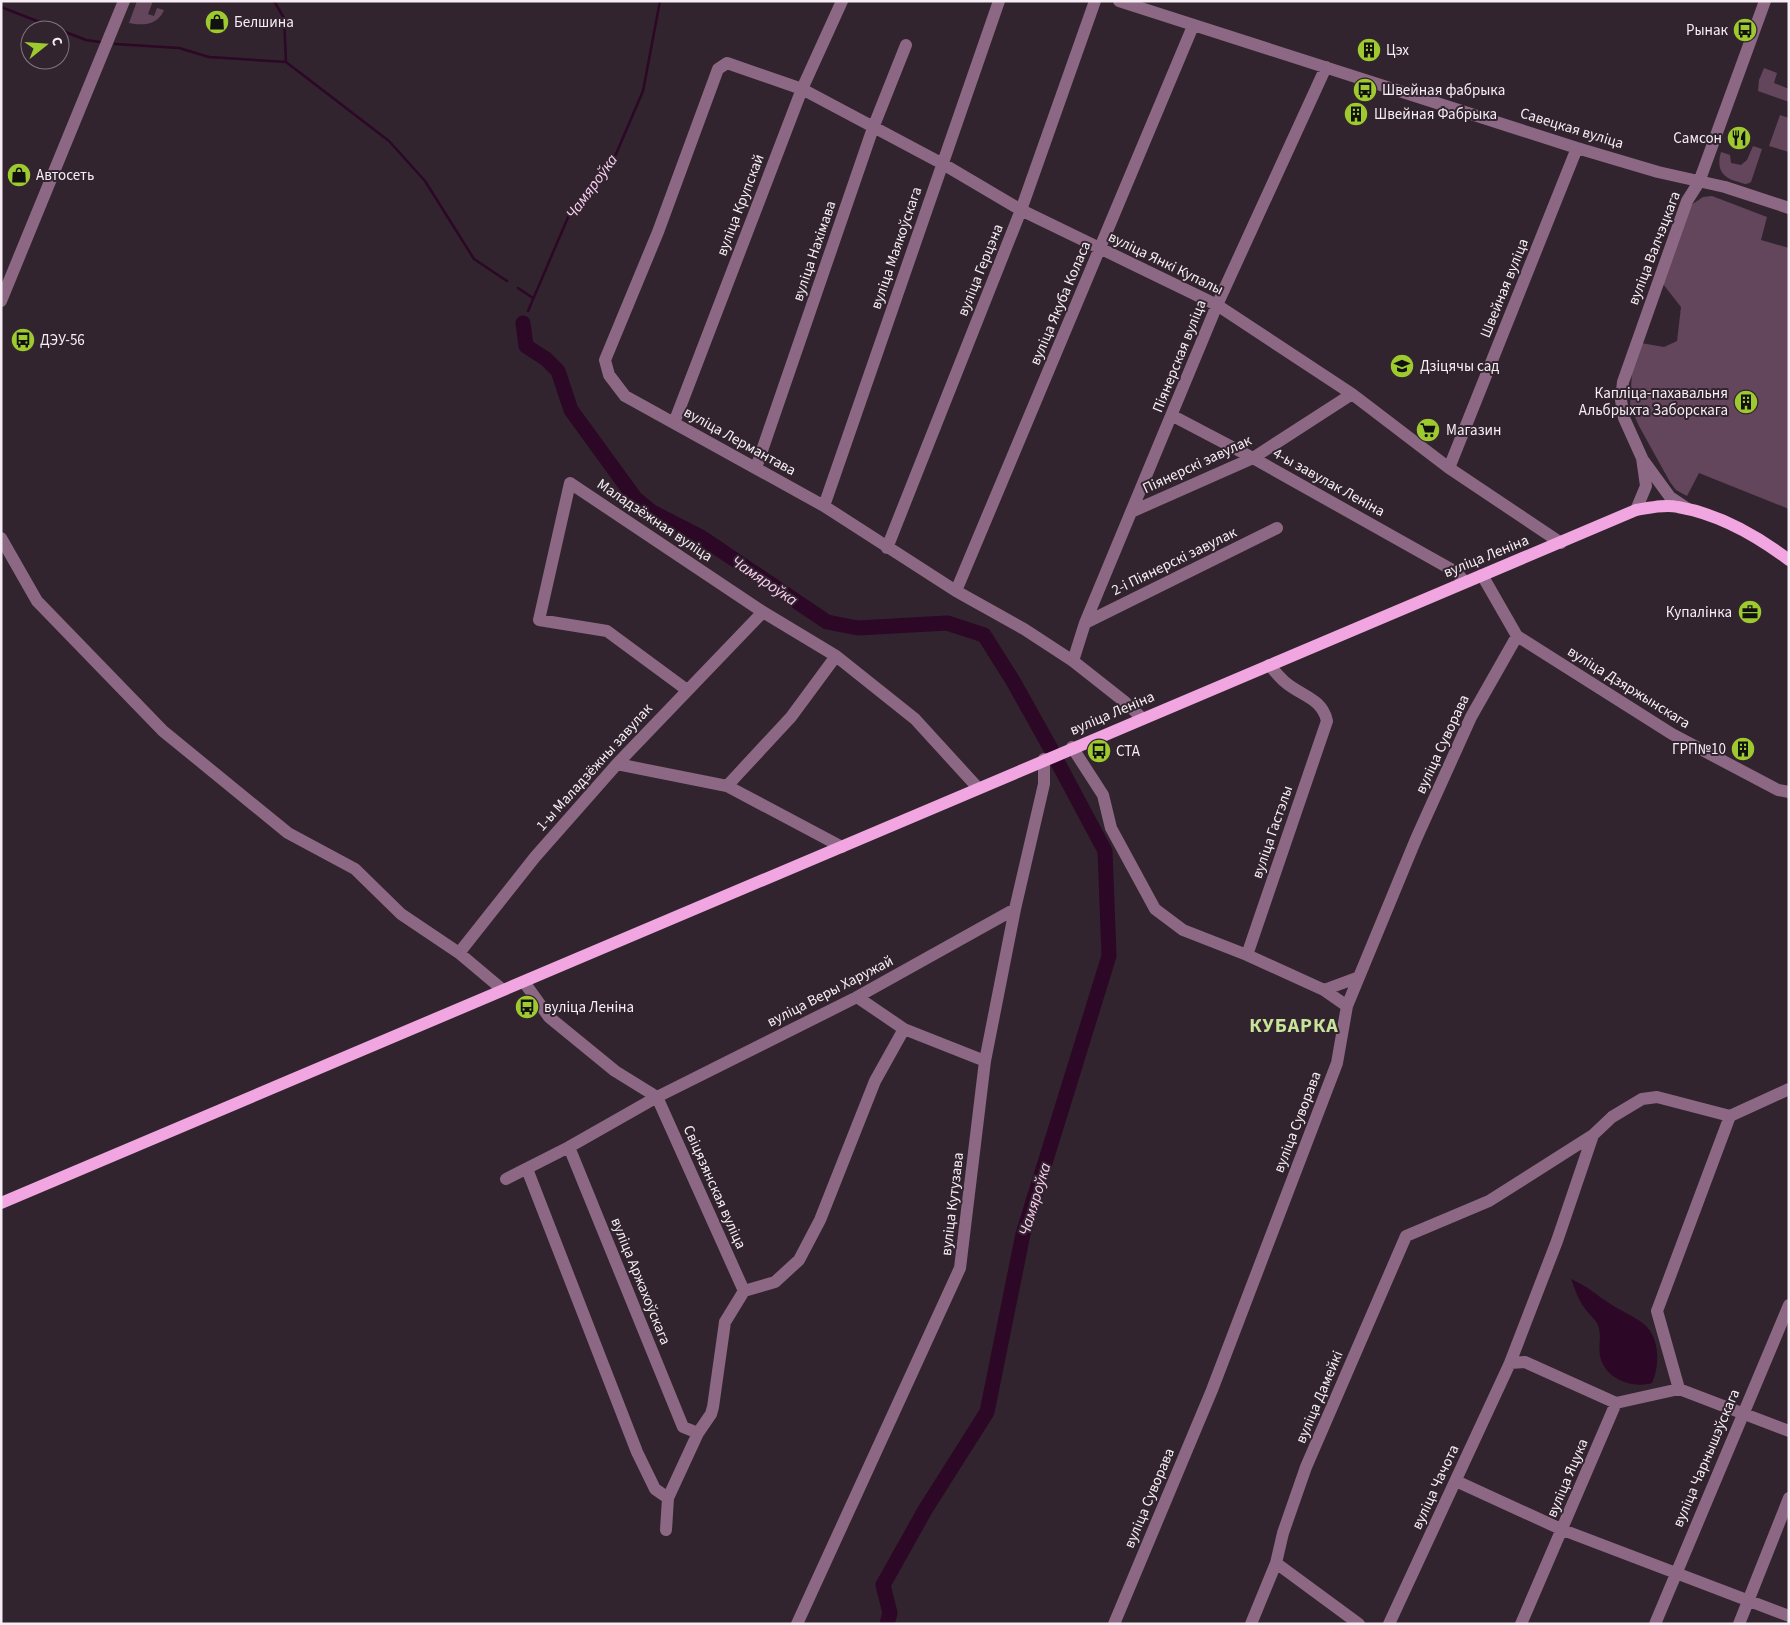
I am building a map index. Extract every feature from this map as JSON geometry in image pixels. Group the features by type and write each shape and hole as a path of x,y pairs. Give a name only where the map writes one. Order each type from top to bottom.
{"main road":[{"name":"вуліца Леніна","path":"1,1202 842,847 1072,747 1562,543 1636,510 1666,506 1732,524 1756,536 1789,560"}],"street":[{"path":"1,301 124,1"},
{"name":"вуліца Крупскай","path":"674,423 802,89 842,1"},
{"name":"вуліца Маякоўскага","path":"824,506 999,1"},
{"name":"вуліца Герцэна","path":"887,548 1021,210 1095,1"},
{"name":"Савецкая вуліца","path":"1119,1 1577,148 1699,182 1725,187 1789,208"},
{"name":"вуліца Валчэцкага","path":"1636,510 1646,486 1642,458 1624,418 1621,400 1623,382 1687,201 1699,182 1765,1"},
{"name":"вуліца Якуба Коласа","path":"956,592 1193,26"},
{"name":"вуліца Нахімава","path":"756,468 873,128 906,45"},
{"name":"вуліца Янкі Купалы","path":"727,63 802,89 943,164 1021,210 1217,305 1352,394 1449,468 1562,543"},
{"name":"вуліца Лермантава","path":"727,63 718,69 658,232 605,360 609,375 626,396 824,506 956,592 1024,629 1073,661 1125,702 1142,718"},
{"name":"Піянерская вуліца","path":"1073,661 1085,623 1173,416 1217,305 1326,67"},
{"name":"Швейная вуліца","path":"1449,468 1577,148"},
{"name":"Піянерскі завулак","path":"1131,512 1253,458 1352,394"},
{"name":"4-ы завулак Леніна","path":"1173,416 1253,458 1456,572 1465,582"},
{"path":"1642,458 1670,497 1690,511"},
{"name":"Маладзёжная вуліца","path":"687,690 607,631 540,620 570,483 763,612 836,656 915,720 978,788"},
{"name":"2-і Піянерскі завулак","path":"1085,623 1277,528"},
{"path":"1,538 37,601 163,731 288,833 355,869 401,914 459,952 503,990"},
{"name":"вуліца Дзяржынскага","path":"1482,575 1517,636 1672,734 1778,790 1789,792"},
{"name":"1-ы Маладзёжны завулак","path":"459,952 535,857 617,764 763,612"},
{"name":"вуліца Суворава","path":"1114,1624 1212,1390 1333,1073 1347,1006 1416,839 1472,716 1517,636"},
{"path":"727,786 791,717 836,656"},
{"name":"вуліца Гастэлы","path":"1247,955 1327,720 1325,711 1318,702 1286,683 1269,664"},
{"path":"1072,747 1103,795 1111,828 1156,909 1183,930 1247,955 1324,990 1347,1006"},
{"name":"вуліца Кутузава","path":"797,1624 960,1268 985,1061 1015,909 1044,784 1044,759"},
{"path":"617,764 727,786 842,847"},
{"name":"вуліца Веры Харужай","path":"506,1179 569,1147 657,1097 857,997 1015,909"},
{"path":"1324,990 1359,977"},
{"path":"524,982 549,1017 615,1071 657,1097"},
{"path":"857,997 904,1029 985,1061"},
{"path":"666,1530 668,1498 698,1432 712,1414 725,1322 744,1291 776,1282 799,1260 820,1220 875,1081 904,1029"},
{"path":"1679,1389 1657,1311 1730,1116 1789,1089"},
{"name":"Свіцязянская вуліца","path":"657,1097 744,1291"},
{"name":"вуліца Дамейкі","path":"1251,1624 1276,1563 1283,1533 1306,1467 1406,1236 1489,1201 1593,1135 1612,1117 1642,1099 1657,1097 1730,1116"},
{"name":"вуліца Чачота","path":"1389,1624 1510,1363 1557,1241 1593,1135"},
{"name":"вуліца Аржахоўскага","path":"569,1147 683,1427 698,1432"},
{"path":"527,1168 637,1452 655,1489 668,1498"},
{"name":"вуліца Чарнышэўскага","path":"1655,1624 1741,1414 1789,1305"},
{"path":"1510,1363 1525,1362 1616,1403 1679,1389 1741,1414 1789,1430"},
{"name":"вуліца Яцука","path":"1521,1624 1616,1403"},
{"path":"1456,1481 1563,1530 1789,1616"},
{"path":"1738,1624 1789,1498"},
{"path":"1276,1563 1359,1624"}],"shaded area":[{"path":"137,1 153,1 148,14 154,16 157,8 164,10 158,19 150,23 129,23"},
{"path":"1764,68 1777,73 1774,83 1789,89 1789,102 1758,91 1759,80"},
{"path":"1780,115 1789,118 1789,152 1769,146"},
{"path":"1753,146 1762,149 1751,182 1744,184 1728,178 1720,168 1721,152 1730,155 1731,163 1741,165 1747,160"},
{"path":"1712,196 1767,217 1761,240 1789,248 1789,509 1699,473 1687,496 1676,490 1639,426 1630,406 1632,371 1641,343 1664,347 1677,341 1681,307 1663,284 1691,205 1703,197"},
{"path":"1571,1279 1637,1319 1650,1331 1654,1338 1657,1353 1655,1376 1652,1383 1636,1385 1628,1383 1607,1371 1600,1356 1598,1325 1581,1303"}],"waterway":[{"path":"274,1 284,18 286,62"},
{"name":"Чамяроўка","path":"528,311 569,215 613,161 643,91 660,1"},
{"path":"1,7 86,40 100,42"},
{"path":"115,44 179,48 209,57 286,62 389,141 425,181 474,259 507,281"},
{"path":"518,288 533,298"},
{"name":"Чамяроўка","path":"523,323 526,346 546,359 558,371 571,410 635,498 652,512 701,537 827,622 858,628 947,623 984,635 1013,681 1051,749"},
{"name":"Чамяроўка","path":"887,1624 890,1613 883,1585 925,1510 987,1412 1023,1234 1109,956 1105,851 1057,761"}],"place":[{"name":"Белшина","path":"217,22"},
{"name":"Рынак","path":"1745,30"},
{"name":"Цэх","path":"1369,50"},
{"name":"Швейная фабрыка","path":"1365,90"},
{"name":"Швейная Фабрыка","path":"1356,114"},
{"name":"Самсон","path":"1739,138"},
{"name":"Автосеть","path":"19,175"},
{"name":"ДЭУ-56","path":"23,340"},
{"name":"Дзіцячы сад","path":"1402,366"},
{"name":"Капліца-пахавальня Альбрыхта Заборскага","path":"1746,402"},
{"name":"Магазин","path":"1428,430"},
{"name":"Купалінка","path":"1750,612"},
{"name":"ГРП№10","path":"1743,749"},
{"name":"СТА","path":"1099,751"},
{"name":"вуліца Леніна","path":"527,1007"}],"district":[{"name":"КУБАРКА","path":"1294,1025"}]}
